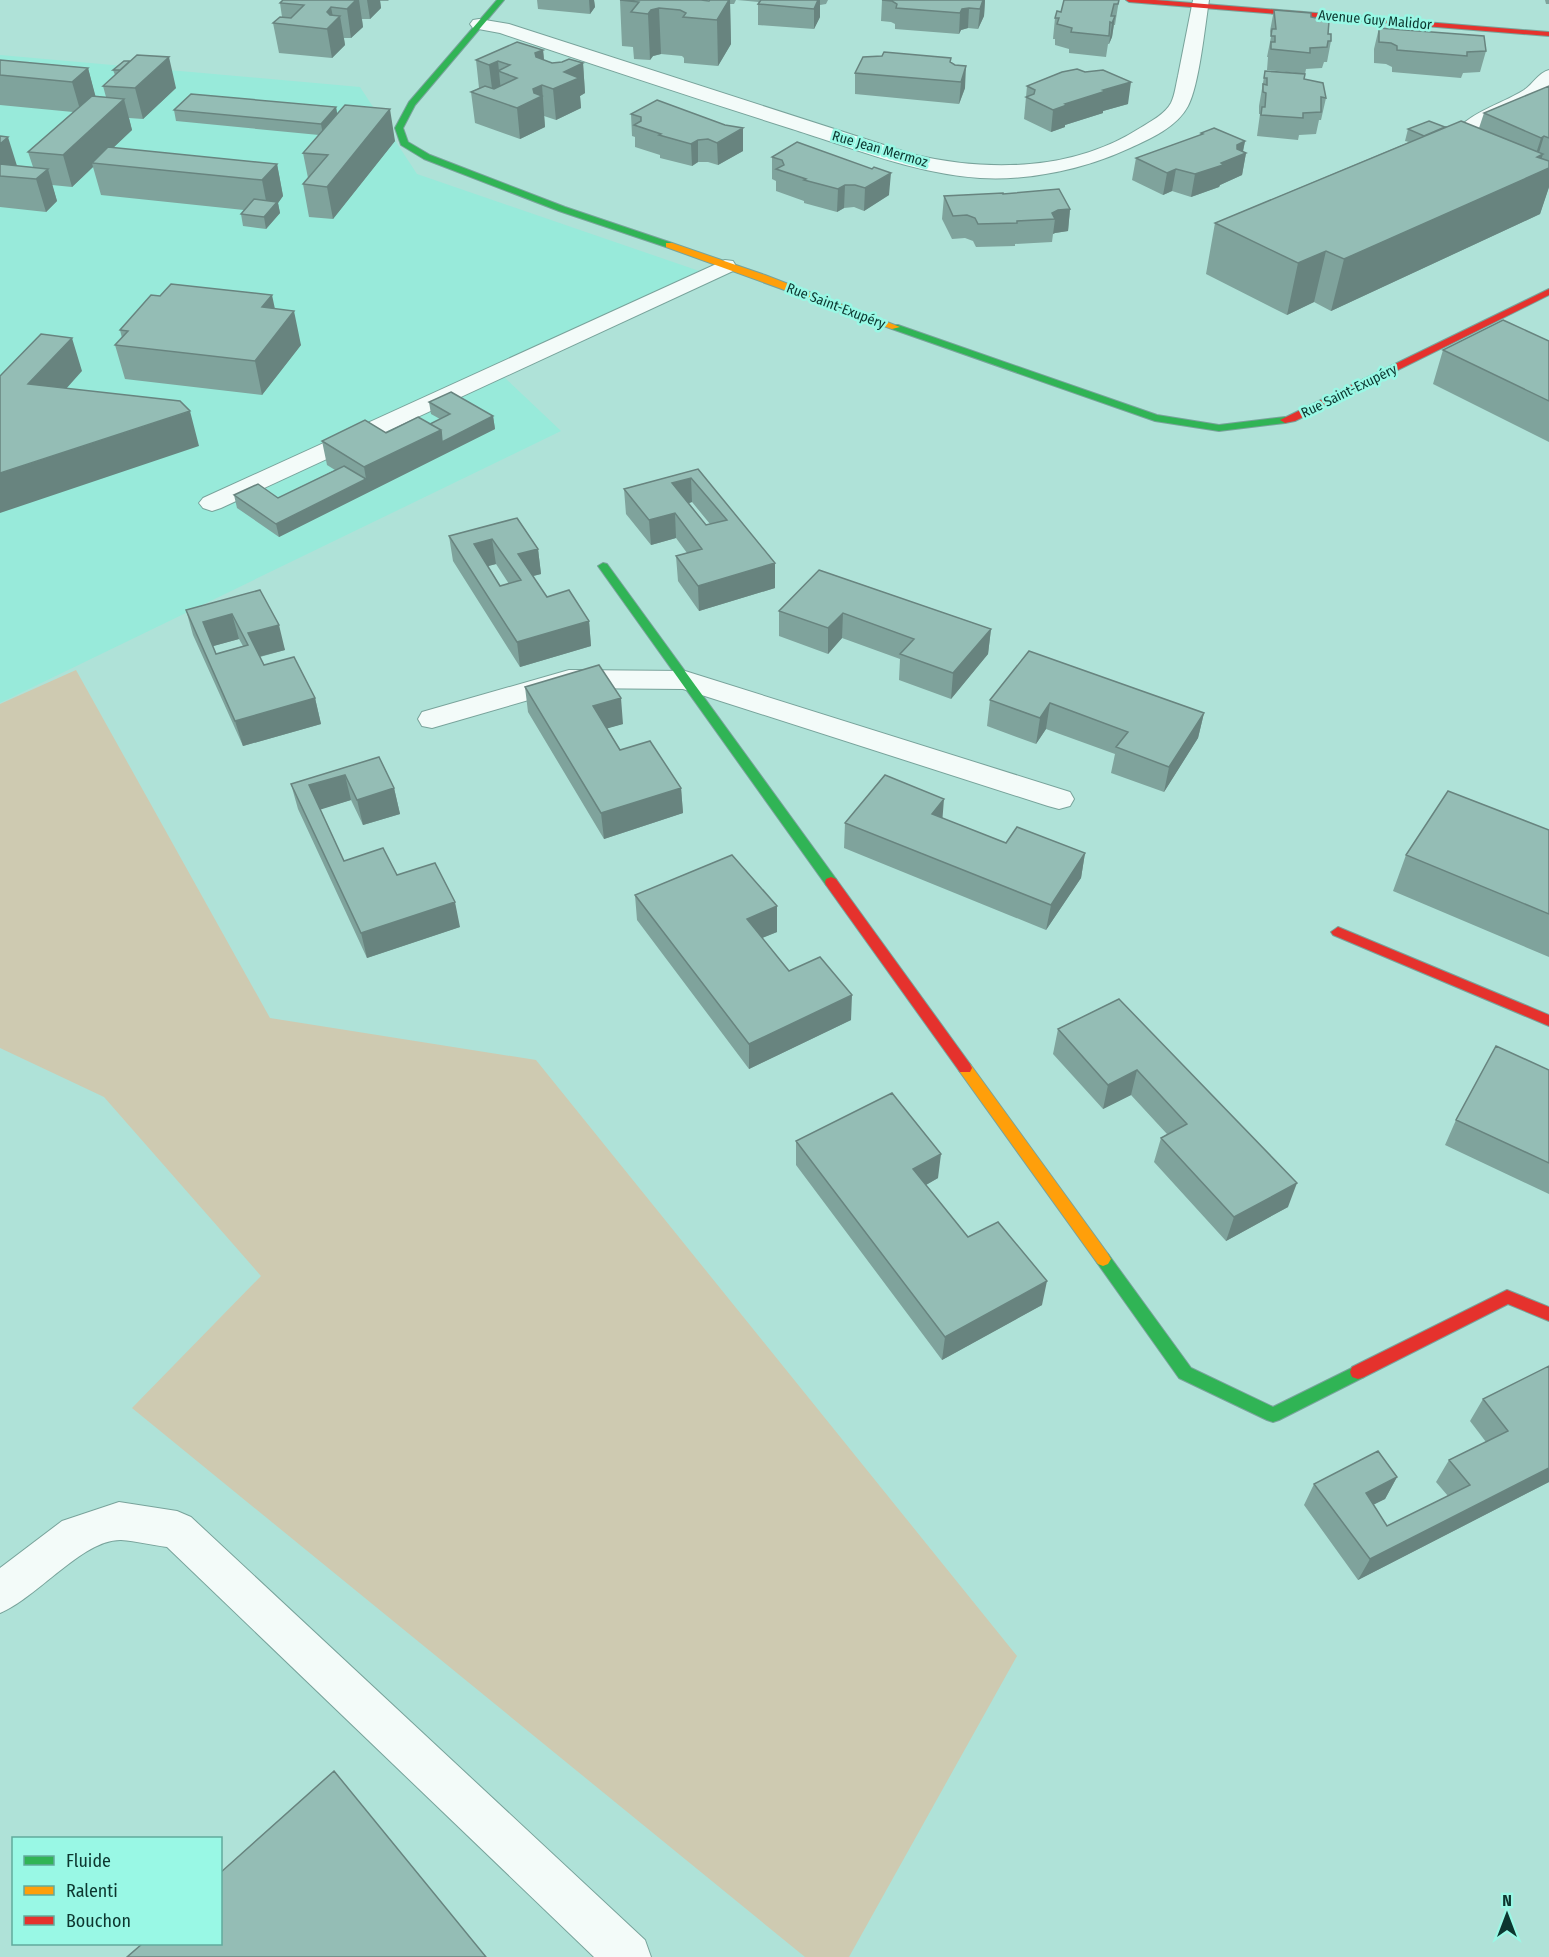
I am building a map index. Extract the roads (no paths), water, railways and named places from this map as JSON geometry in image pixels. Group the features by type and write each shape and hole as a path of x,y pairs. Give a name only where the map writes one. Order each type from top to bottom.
{"street":[{"name":"Rue Saint-Exupéry","path":"501,0 412,104 399,128 404,143 427,157 562,209 762,277 874,320 1155,418 1220,428 1292,419 1549,292"},
{"name":"Avenue Guy Malidor","path":"1129,0 1200,3 1549,34"},
{"name":"Rue Jean Mermoz","path":"480,24 503,28 673,86 922,163 981,172 1042,168 1098,155 1152,132 1181,104 1200,3"},
{"path":"212,503 725,266"},
{"path":"603,566 1185,1372 1273,1415 1507,1297 1549,1314"},
{"path":"432,719 569,679 685,680 1059,799"},
{"path":"1338,932 1549,1021"}],"lane":[{"path":"1549,75 1532,92 1491,113 1463,131 1459,138 1466,144 1549,178"},
{"path":"0,1593 76,1535 119,1521 177,1530 628,1957"}]}
